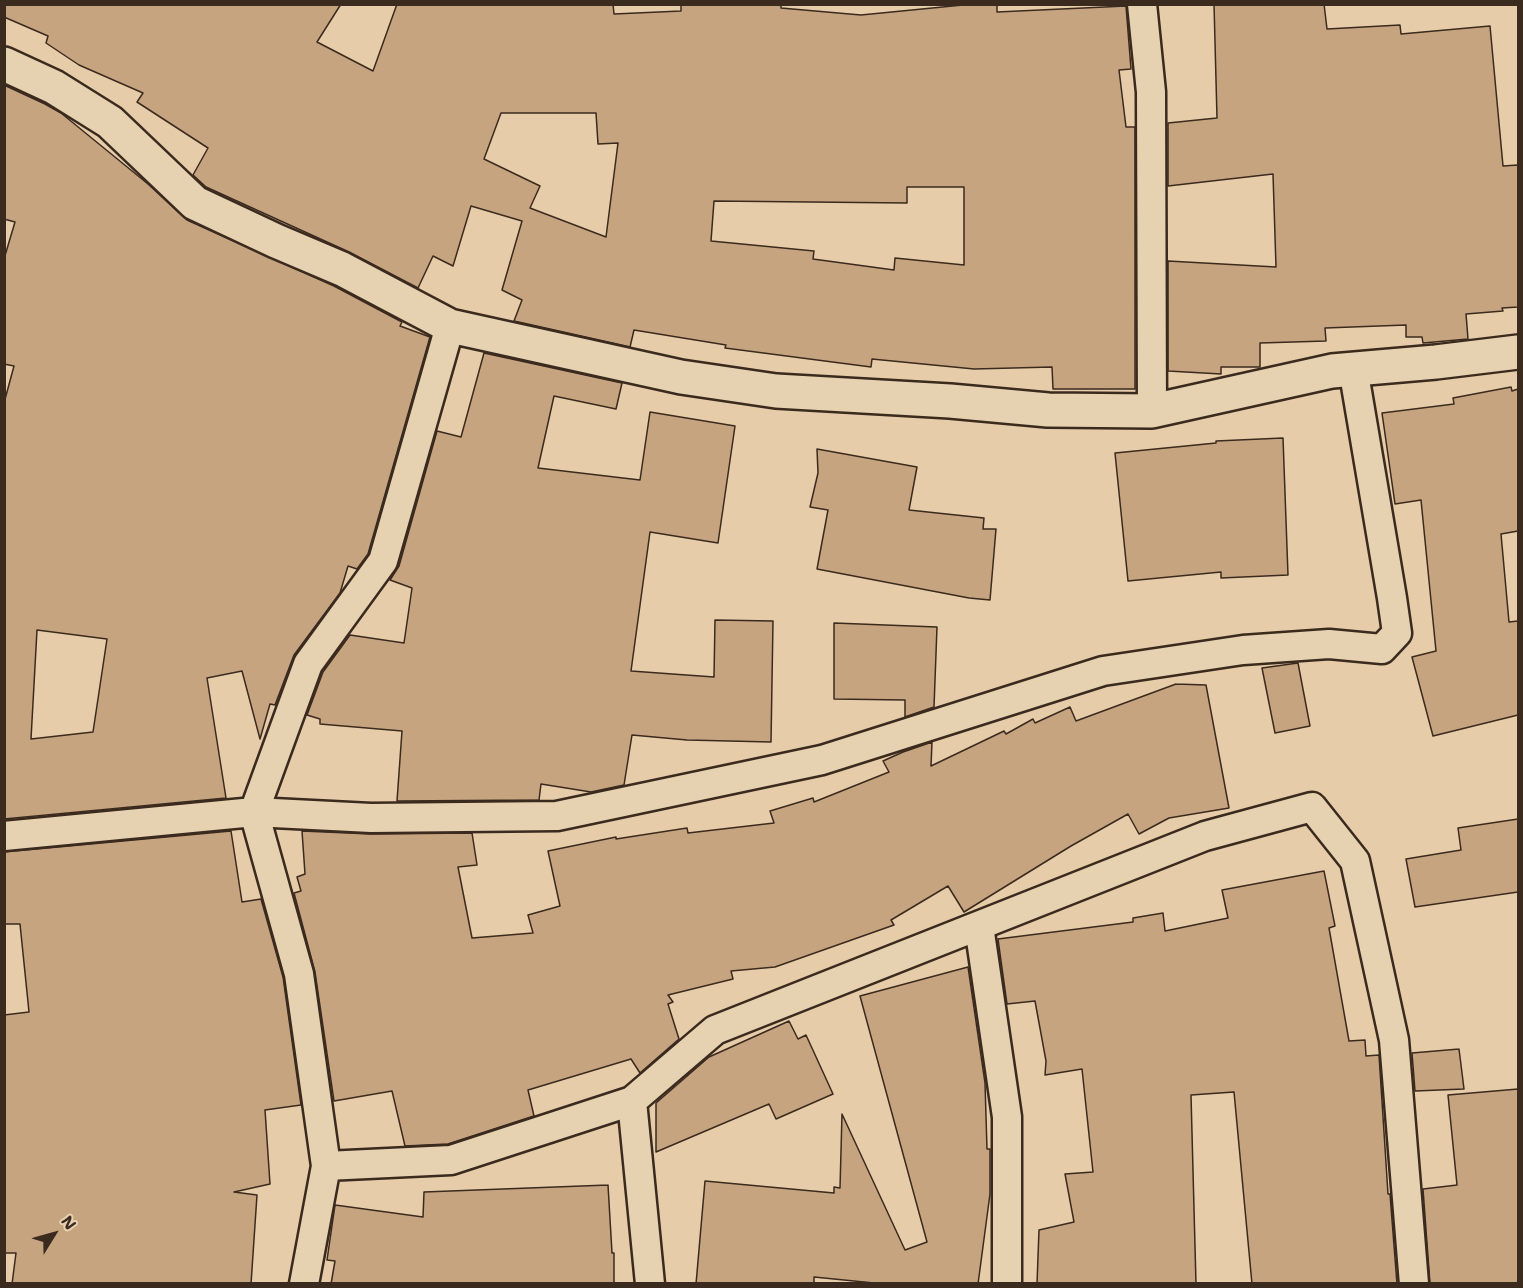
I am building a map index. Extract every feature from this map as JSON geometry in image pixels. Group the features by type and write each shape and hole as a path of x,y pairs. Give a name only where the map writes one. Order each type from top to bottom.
{"street":[{"path":"1142,4 1151,92 1152,411"},
{"path":"4,64 54,87 110,122 195,203 342,269 450,326 681,376 776,391 950,401 1048,410 1152,411 1353,368 1436,362 1518,352"},
{"path":"304,1284 326,1166 299,974 254,812 308,664 383,561 450,326"},
{"path":"4,836 254,812 371,818 557,816 822,760 1103,671 1254,650 1329,644 1382,649 1397,633 1353,368"},
{"path":"326,1166 451,1160 632,1101 715,1030 1205,837 1312,807 1355,861 1394,1040 1414,1284"},
{"path":"979,926 1007,1117 1007,1284"},
{"path":"632,1101 650,1284"}],"building":[{"path":"4,4 341,4 317,42 373,71 397,4 613,4 614,14 681,11 681,4 781,4 781,8 861,15 973,4 997,4 997,12 1126,6 1131,69 1119,70 1126,127 1135,127 1135,389 1053,389 1052,367 974,369 872,359 871,367 725,348 726,345 634,330 630,347 514,321 522,300 502,290 522,221 471,206 453,266 433,256 418,288 349,252 206,187 193,175 208,148 137,102 143,93 79,65 46,43 48,36 4,17","holes":["501,113 596,113 598,144 618,143 606,237 530,208 540,186 484,159","907,187 964,187 964,265 895,258 894,270 813,259 814,251 711,241 714,201 907,203"]},
{"path":"1214,4 1324,4 1327,29 1400,25 1401,34 1490,26 1503,166 1518,165 1518,307 1502,308 1503,311 1466,314 1468,339 1423,343 1422,337 1406,337 1406,325 1325,328 1326,341 1260,343 1260,367 1221,367 1221,374 1168,371 1168,261 1276,267 1273,174 1168,186 1168,123 1217,118"},
{"path":"4,85 61,113 148,184 187,220 334,286 402,322 400,326 430,337 368,554 357,569 348,566 340,593 294,655 275,705 270,704 260,739 242,671 207,678 226,798 4,819 4,403 14,366 4,364 4,259 15,222 4,219","holes":["37,630 107,639 93,732 31,739"]},
{"path":"484,353 622,383 616,409 554,396 538,468 640,480 650,412 735,426 718,543 650,532 631,671 714,677 715,620 773,621 771,742 687,740 632,735 624,785 591,792 541,784 539,800 397,801 402,731 320,724 320,719 307,715 323,672 350,635 404,643 412,588 390,580 399,566 437,431 461,437"},
{"path":"1511,387 1512,391 1518,389 1518,531 1501,534 1509,622 1518,621 1518,715 1433,736 1412,657 1436,651 1421,500 1395,504 1382,413 1454,404 1453,398"},
{"path":"1283,438 1288,575 1221,578 1221,572 1128,581 1115,453 1216,443 1216,441"},
{"path":"817,449 917,467 909,510 984,518 983,529 996,529 990,600 817,569 828,510 810,507 818,473"},
{"path":"834,623 937,627 934,707 905,717 905,700 834,699"},
{"path":"1298,663 1310,726 1275,733 1262,668"},
{"path":"1176,684 1206,685 1229,808 1169,818 1139,834 1128,814 964,912 948,886 891,920 894,925 775,967 731,971 733,979 668,995 673,1002 668,1004 679,1039 640,1073 631,1059 528,1090 534,1116 448,1144 405,1146 392,1091 334,1101 315,972 294,893 301,891 297,877 305,874 302,831 371,834 472,833 477,865 458,867 472,938 533,933 528,915 560,906 548,851 616,837 616,839 687,828 688,833 774,823 770,811 813,798 814,802 889,772 883,761 903,752 932,742 931,766 1004,731 1006,734 1033,719 1035,723 1070,707 1076,721"},
{"path":"1518,819 1518,892 1415,907 1406,859 1461,850 1458,828"},
{"path":"231,831 242,902 261,899 283,977 301,1105 265,1110 270,1184 234,1192 257,1195 251,1284 12,1284 16,1253 4,1253 4,1015 29,1012 20,924 4,924 4,852"},
{"path":"1324,871 1335,926 1329,928 1349,1041 1365,1040 1366,1056 1379,1055 1388,1194 1390,1194 1397,1284 1252,1284 1234,1092 1191,1095 1196,1284 1037,1284 1039,1230 1074,1222 1065,1174 1093,1172 1082,1069 1045,1075 1046,1061 1035,1001 1007,1004 998,939 1133,922 1133,918 1163,913 1165,931 1228,918 1222,890"},
{"path":"968,967 985,1083 987,1149 990,1149 990,1194 978,1284 884,1284 814,1277 814,1284 696,1284 705,1181 834,1193 834,1187 840,1188 842,1114 905,1250 927,1242 860,996"},
{"path":"789,1021 798,1039 806,1035 833,1094 776,1119 769,1104 656,1152 656,1103 709,1057"},
{"path":"1459,1049 1464,1089 1415,1091 1412,1053"},
{"path":"1518,1089 1518,1284 1430,1284 1423,1189 1457,1185 1448,1095"},
{"path":"608,1185 612,1253 614,1253 614,1284 331,1284 335,1261 327,1260 335,1205 423,1217 424,1192"}]}
